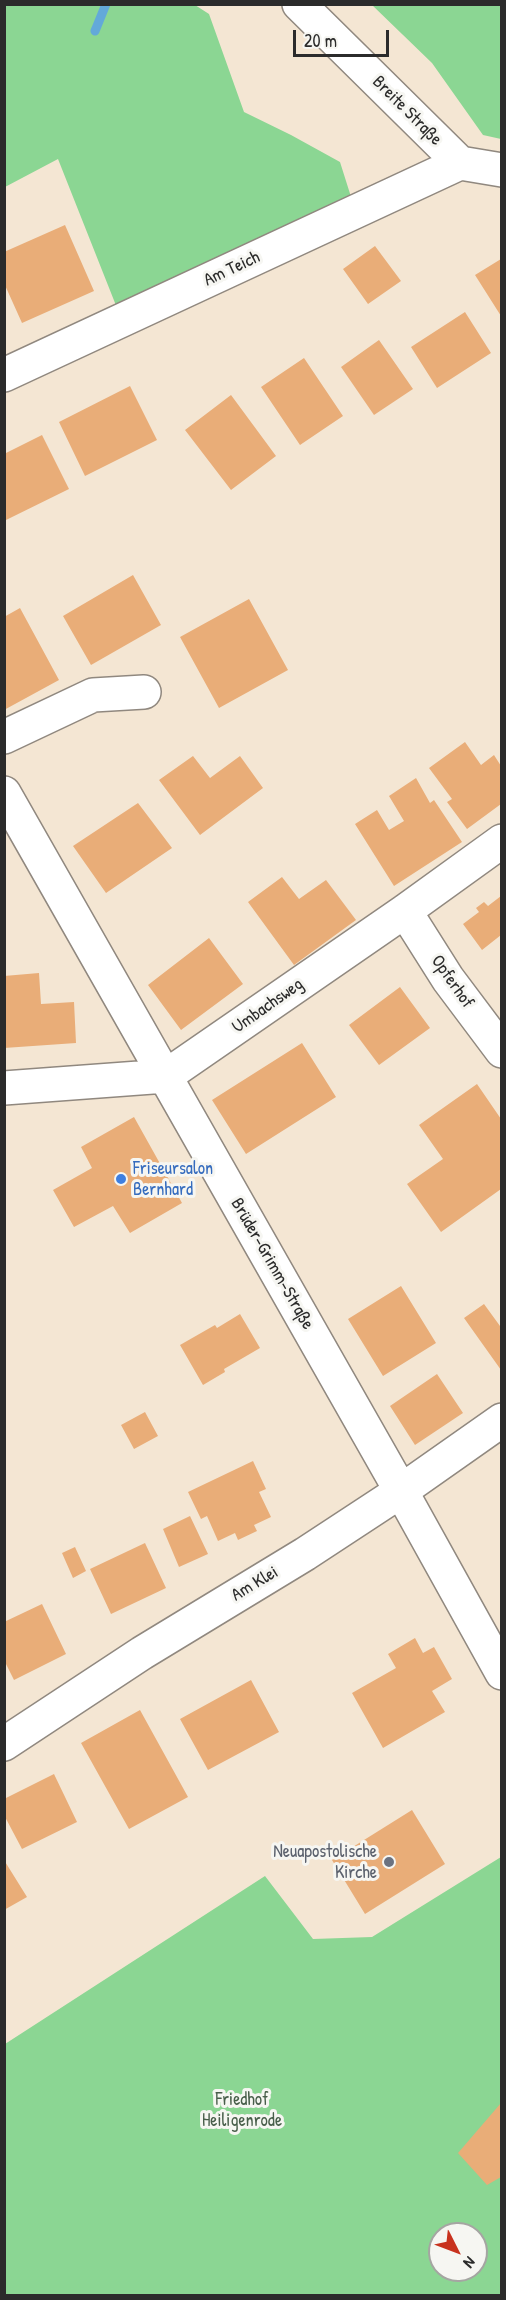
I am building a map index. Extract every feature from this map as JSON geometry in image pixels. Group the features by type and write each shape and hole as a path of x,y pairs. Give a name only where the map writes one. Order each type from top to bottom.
{"street":[{"name":"Breite Straße","path":"299,4 460,163"},
{"path":"460,163 501,170"},
{"name":"Am Teich","path":"4,375 460,163"},
{"path":"4,736 93,695 144,692"},
{"name":"Brüder-Grimm-Straße","path":"4,793 401,1491 501,1673"},
{"name":"Umbachsweg","path":"166,1076 405,911 501,841"},
{"name":"Opferhof","path":"405,911 448,979 501,1051"},
{"path":"4,1088 166,1076"},
{"name":"Am Klei","path":"4,1744 142,1653 305,1554 401,1491 501,1420"}],"green space":[{"path":"4,5 195,5 209,14 244,112 340,162 352,200 117,308 58,159 5,187"},
{"path":"372,5 501,5 501,139 483,135 432,63"},
{"name":"Friedhof Heiligenrode","path":"501,1857 501,2295 5,2296 5,2044 265,1876 313,1939 372,1937"}],"building":[{"path":"65,225 94,291 22,323 4,283 4,252"},
{"path":"375,246 401,281 368,304 343,269"},
{"path":"501,259 501,316 475,275"},
{"path":"465,312 491,353 437,388 411,347"},
{"path":"379,340 413,389 374,415 341,367"},
{"path":"304,358 343,416 300,445 261,387"},
{"path":"130,386 157,440 85,476 59,422"},
{"path":"231,395 276,456 231,490 185,430"},
{"path":"42,435 69,489 4,521 4,454"},
{"path":"133,575 161,625 91,665 63,616"},
{"path":"249,599 288,670 219,708 180,637"},
{"path":"20,608 59,680 4,710 4,617"},
{"path":"465,742 481,765 494,755 501,766 501,804 467,829 447,802 452,799 429,768"},
{"path":"193,756 210,778 240,756 263,788 200,835 159,780"},
{"path":"416,778 430,803 434,800 462,842 394,886 355,824 377,810 389,830 404,821 389,796"},
{"path":"138,803 172,848 106,893 73,846"},
{"path":"282,877 299,899 326,880 356,920 294,965 248,902"},
{"path":"501,896 501,935 482,950 463,924 479,912 476,908 484,902 488,906"},
{"path":"209,938 243,984 181,1030 148,985"},
{"path":"39,973 41,1004 74,1002 76,1043 4,1048 4,976"},
{"path":"400,987 430,1028 379,1065 349,1025"},
{"path":"302,1043 336,1097 246,1154 212,1100"},
{"path":"477,1084 501,1119 501,1189 441,1232 407,1184 443,1159 419,1125"},
{"name":"Friseursalon Bernhard","path":"134,1117 182,1203 130,1233 113,1206 74,1227 53,1190 92,1168 81,1147"},
{"path":"401,1286 436,1343 383,1376 348,1319"},
{"path":"484,1304 501,1325 501,1370 464,1318"},
{"path":"240,1314 260,1348 224,1369 225,1372 203,1385 180,1345 215,1325 217,1328"},
{"path":"437,1374 463,1413 415,1445 390,1406"},
{"path":"145,1412 158,1436 134,1449 121,1425"},
{"path":"253,1461 266,1489 259,1492 271,1517 254,1525 257,1531 238,1540 235,1533 218,1541 207,1516 201,1519 188,1492"},
{"path":"190,1516 208,1554 179,1567 163,1529"},
{"path":"145,1543 166,1588 111,1614 90,1569"},
{"path":"75,1547 86,1571 73,1578 62,1553"},
{"path":"42,1604 66,1654 14,1680 4,1660 4,1622"},
{"path":"415,1638 423,1653 434,1647 452,1679 432,1691 445,1712 383,1748 352,1693 396,1668 388,1654"},
{"path":"251,1680 279,1732 208,1770 180,1719"},
{"path":"140,1710 188,1797 129,1829 81,1743"},
{"path":"54,1774 77,1822 22,1849 4,1815 4,1799"},
{"name":"Neuapostolische Kirche","path":"412,1810 445,1864 365,1914 332,1860"},
{"path":"4,1860 27,1897 4,1910"},
{"path":"501,2103 501,2177 487,2185 458,2153"}],"waterway":[{"path":"95,31 106,4"}],"place":[{"name":"Friseursalon Bernhard","path":"121,1179"},
{"name":"Neuapostolische Kirche","path":"389,1862"}]}
